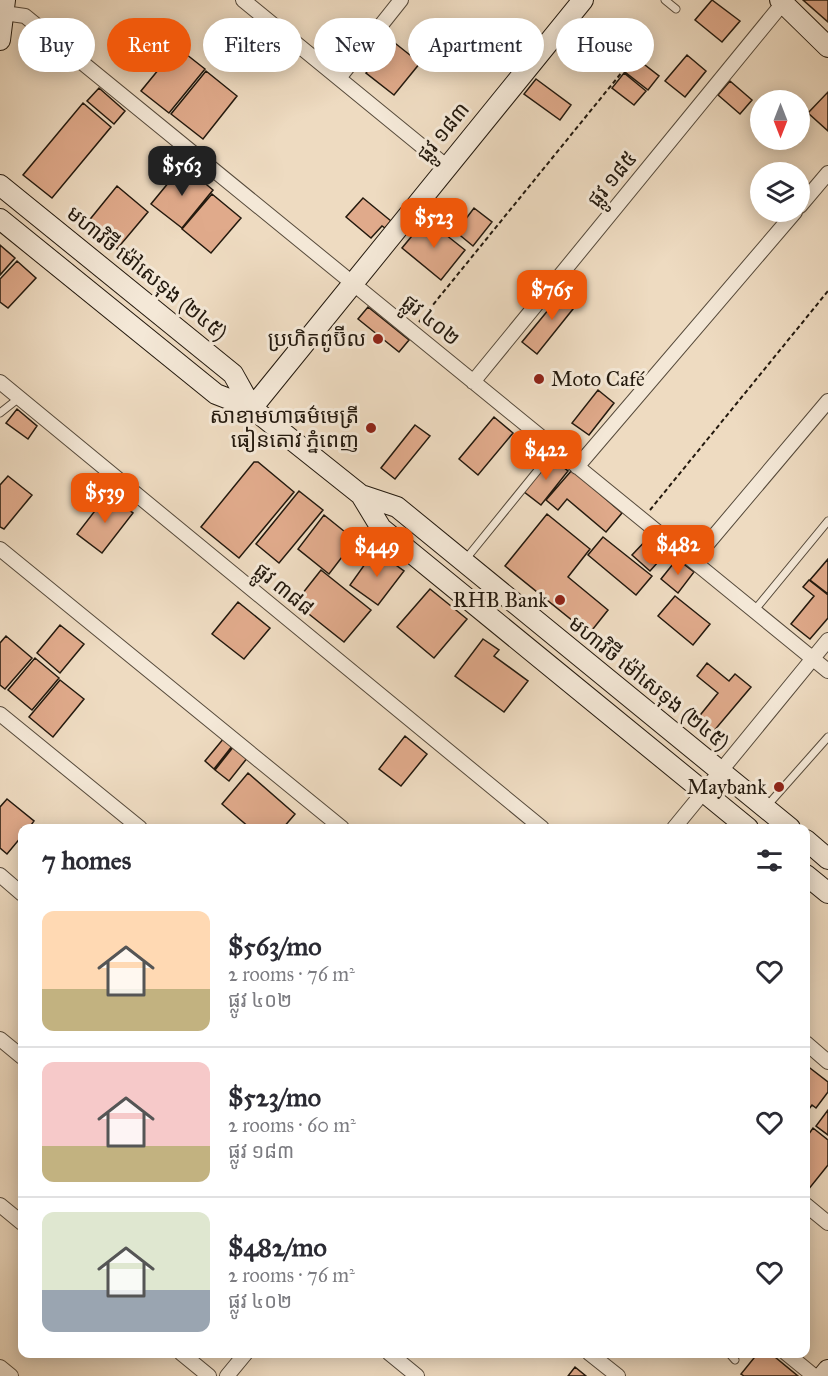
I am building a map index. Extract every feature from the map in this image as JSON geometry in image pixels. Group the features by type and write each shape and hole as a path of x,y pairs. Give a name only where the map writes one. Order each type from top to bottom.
{"main road":[{"name":"ផ្លូវ ១៨៣","path":"252,408 351,283 583,0"},
{"path":"782,1 828,47"},
{"path":"0,40 4,6"},
{"name":"មហាវិថី ម៉ៅសេទុង (២៤៥)","path":"0,185 232,374 252,408"},
{"name":"មហាវិថី ម៉ៅសេទុង (២៤៥)","path":"0,219 216,394 252,408 361,495 397,507 785,824"},
{"path":"82,285 99,265"},
{"name":"មហាវិថី ម៉ៅសេទុង (២៤៥)","path":"361,495 381,528 743,824"},
{"path":"810,843 828,859"},
{"path":"810,878 828,893"},
{"path":"823,1376 828,1370"}],"street":[{"path":"243,0 446,166"},
{"path":"339,78 402,0"},
{"name":"ផ្លូវ ១៨៥","path":"473,382 782,1"},
{"name":"ផ្លូវ ៤០២","path":"4,6 25,16 828,671"},
{"path":"810,194 828,173"},
{"path":"577,466 786,222"},
{"name":"ផ្លូវ ៣៨៨","path":"0,382 537,824"},
{"path":"693,561 828,400"},
{"path":"0,549 337,824"},
{"path":"677,824 828,640"},
{"path":"0,714 135,824"},
{"path":"0,875 18,891"},
{"path":"0,1039 18,1054"},
{"path":"810,1046 828,1062"},
{"path":"0,1205 18,1220"},
{"path":"810,1208 828,1223"},
{"path":"187,1358 209,1376"},
{"path":"228,1376 242,1358"},
{"path":"395,1358 417,1376"},
{"path":"595,1358 618,1376"},
{"path":"792,1358 814,1376"},
{"path":"0,1367 11,1376"}],"lane":[{"path":"665,0 675,9"},
{"path":"0,413 19,397"},
{"path":"464,562 555,449"},
{"path":"754,611 828,520"},
{"path":"766,808 828,737"}],"path":[{"path":"411,331 622,72"},
{"path":"642,520 828,291"}],"building":[{"path":"712,0 740,21 722,42 695,20"},
{"path":"803,0 828,0 828,22"},
{"path":"396,44 408,53 408,72 413,72 394,95 366,73 396,72"},
{"path":"687,55 706,71 685,97 665,81"},
{"path":"191,58 203,67 203,71 169,113 141,91 157,72 191,72"},
{"path":"205,72 237,96 203,139 171,114"},
{"path":"625,72 654,72 659,76 648,90"},
{"path":"624,73 646,91 634,105 612,88"},
{"path":"536,79 571,105 560,120 524,94"},
{"path":"730,81 750,98 750,102 740,114 718,95"},
{"path":"99,88 125,111 114,124 87,101"},
{"path":"828,92 828,131 810,115 810,111"},
{"path":"83,103 111,127 52,198 23,175"},
{"path":"183,165 213,190 182,228 151,204"},
{"path":"117,186 148,212 117,249 87,223"},
{"path":"212,194 241,218 211,253 182,229"},
{"path":"363,198 391,221 385,228 382,226 371,238 346,217"},
{"path":"474,208 492,222 473,246 456,232"},
{"path":"426,219 465,250 441,280 402,248"},
{"path":"0,245 15,258 0,275"},
{"path":"17,261 36,278 8,308 0,302 0,279"},
{"path":"567,287 581,299 537,354 522,342"},
{"path":"368,307 409,340 399,352 358,319"},
{"path":"598,390 614,403 589,435 572,423"},
{"path":"17,409 37,426 28,439 6,423"},
{"path":"494,417 513,433 478,475 459,459"},
{"path":"415,425 430,436 395,479 381,468"},
{"path":"550,457 568,471 541,505 523,491"},
{"path":"254,462 258,462 294,492 239,558 201,527"},
{"path":"572,470 622,513 606,532 567,499 558,510 546,500"},
{"path":"8,476 32,495 4,529 0,527 0,485"},
{"path":"299,491 323,510 279,563 256,544"},
{"path":"108,494 133,513 102,553 77,534"},
{"path":"547,514 590,549 568,577 608,610 589,634 505,566"},
{"path":"324,515 355,540 329,574 298,549"},
{"path":"650,536 667,552 650,571 632,555"},
{"path":"603,537 652,576 636,595 588,555"},
{"path":"375,550 404,571 378,605 350,585"},
{"path":"677,559 694,572 678,593 661,579"},
{"path":"828,559 828,594 810,580"},
{"path":"321,570 371,610 344,642 295,603"},
{"path":"809,580 828,595 828,618 810,639 791,624 814,596 803,587"},
{"path":"430,589 467,619 434,658 397,627"},
{"path":"675,596 710,624 693,645 658,616"},
{"path":"238,602 270,628 244,659 212,634"},
{"path":"60,625 84,644 60,673 37,653"},
{"path":"6,636 32,658 5,689 0,685 0,643"},
{"path":"483,639 499,650 494,656 528,681 504,712 455,676"},
{"path":"35,658 59,678 32,710 8,690"},
{"path":"707,663 729,681 735,674 751,687 713,732 697,719 718,693 697,676"},
{"path":"60,680 84,699 53,737 29,717"},
{"path":"405,736 427,754 401,786 379,769"},
{"path":"224,738 233,745 214,769 205,761"},
{"path":"234,746 248,757 229,781 215,770"},
{"path":"248,773 295,814 286,824 245,824 222,804"},
{"path":"7,799 34,821 32,824 18,824 18,841 7,854 0,848 0,807"},
{"path":"810,1068 828,1082 828,1092 816,1108 812,1105 810,1108"},
{"path":"828,1110 828,1135 816,1126"},
{"path":"813,1128 828,1140 828,1165 810,1188 810,1132"},
{"path":"754,1358 776,1358 798,1376 744,1376 741,1374"},
{"path":"575,1367 586,1376 568,1376"}],"place":[{"name":"ប្រហិតពូប៊ីល","path":"378,339"},
{"name":"Moto Café","path":"539,379"},
{"name":"សាខាមហាធម៌មេត្រី ធៀនតោវ ភ្នំពេញ","path":"371,428"},
{"name":"RHB Bank","path":"560,600"},
{"name":"Maybank","path":"779,787"}]}
